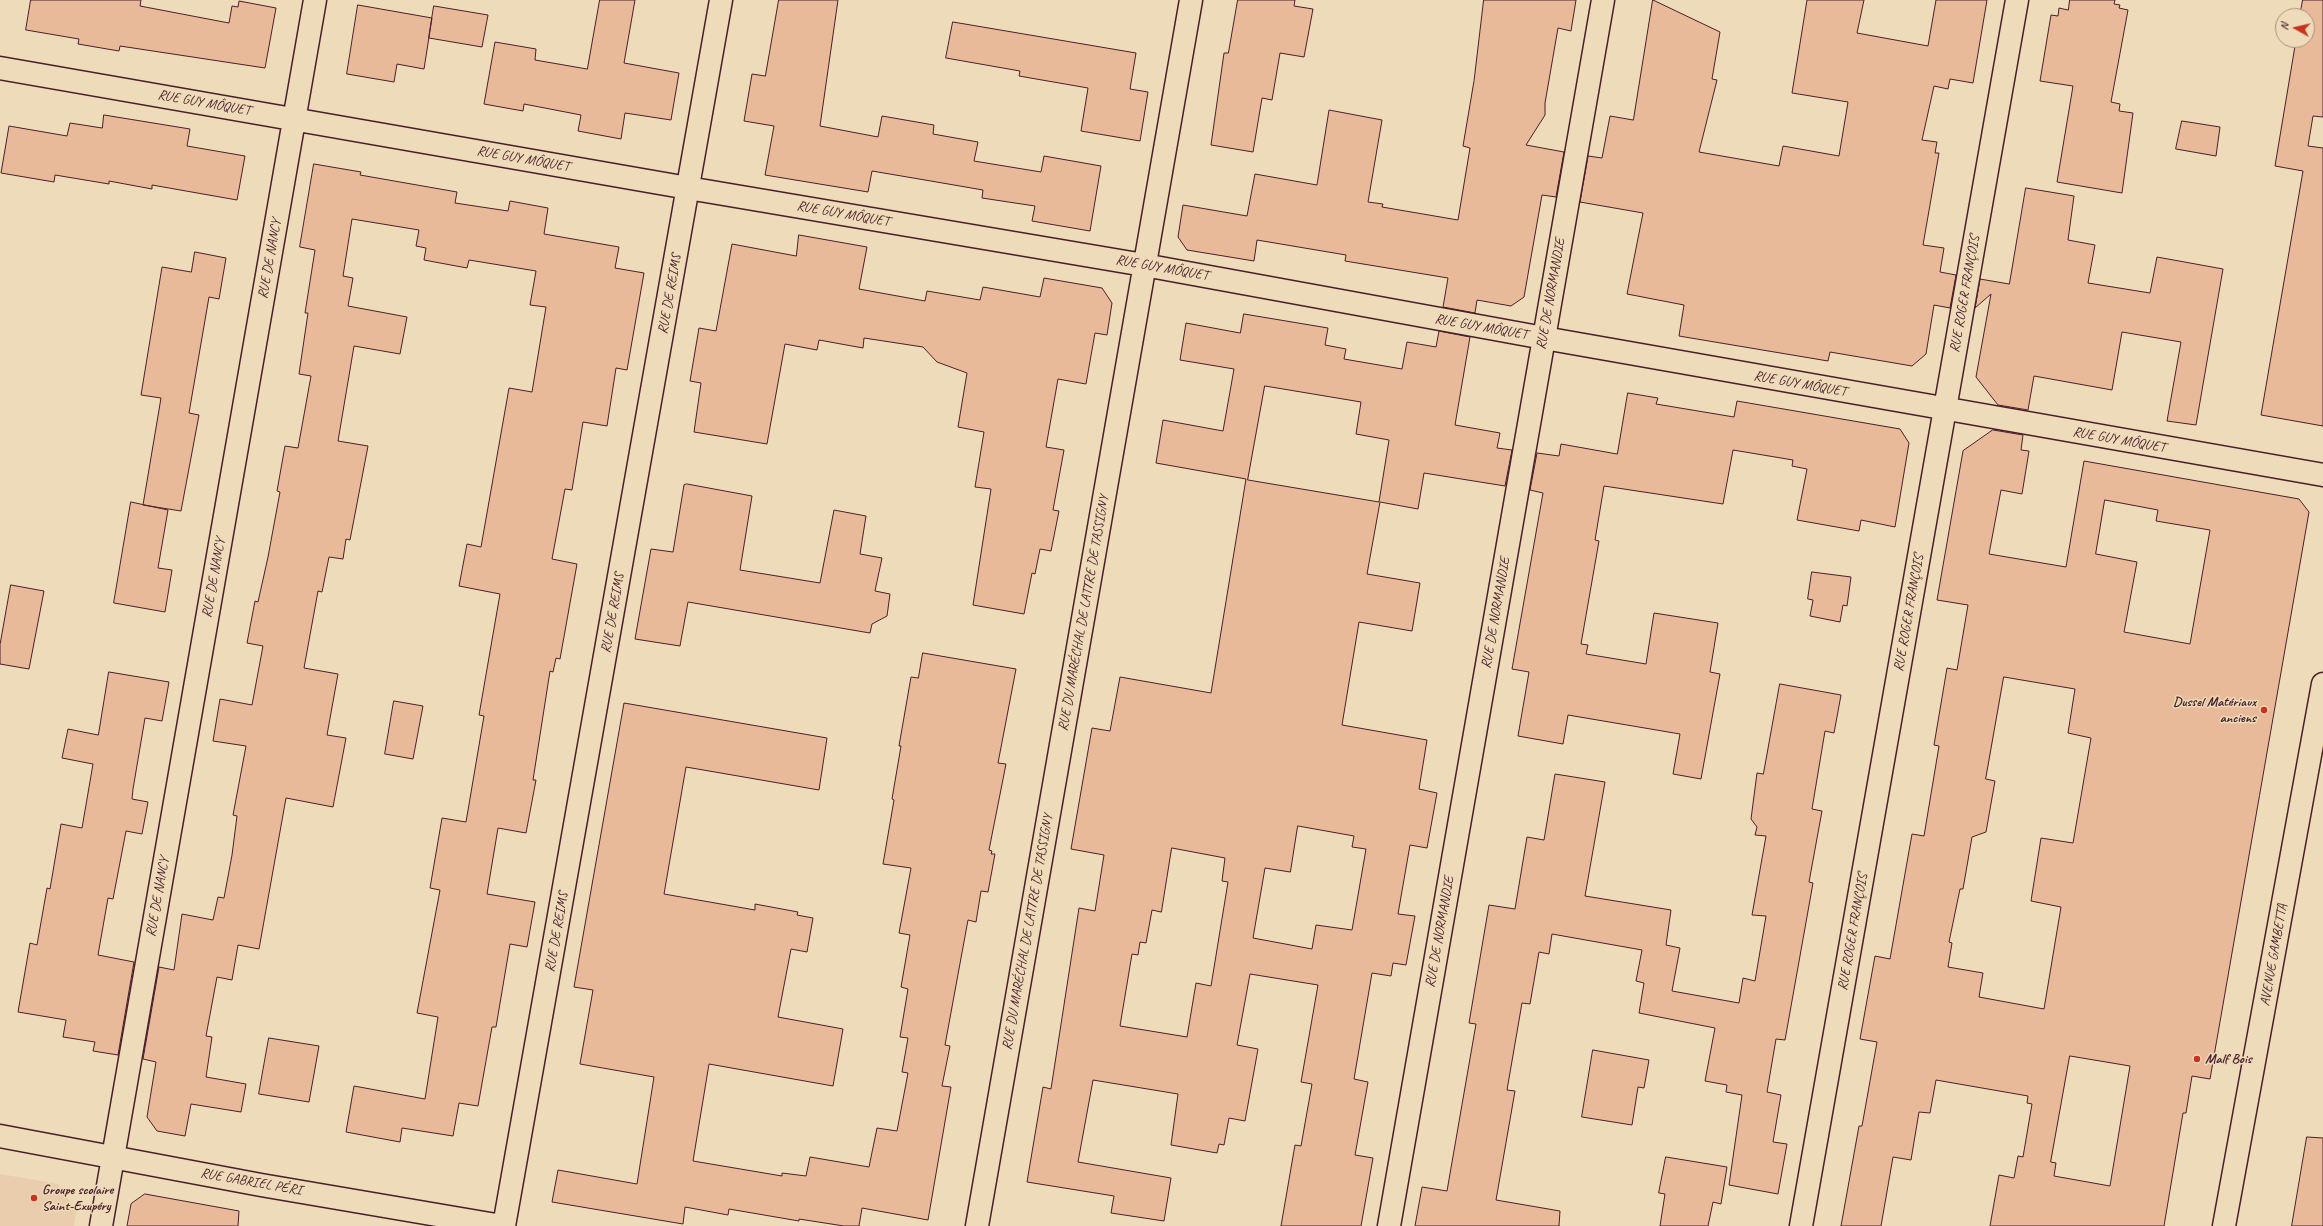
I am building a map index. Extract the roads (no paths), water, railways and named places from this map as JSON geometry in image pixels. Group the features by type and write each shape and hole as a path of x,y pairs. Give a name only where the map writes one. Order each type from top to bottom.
{"street":[{"name":"RUE DE NANCY","path":"101,1226 112,1156 315,0"},
{"name":"RUE DE REIMS","path":"503,1226 721,0"},
{"name":"RUE DU MARÉCHAL DE LATTRE DE TASSIGNY","path":"976,1226 1191,0"},
{"name":"RUE DE NORMANDIE","path":"1389,1226 1603,0"},
{"name":"RUE ROGER FRANÇOIS","path":"1801,1226 1944,409 2018,0"},
{"name":"RUE GUY MÔQUET","path":"0,68 688,188 1144,265 1544,338 2323,475"},
{"name":"AVENUE GAMBETTA","path":"2224,1226 2323,684"},
{"name":"RUE GABRIEL PÉRI","path":"0,1136 269,1186 503,1226"}],"place":[{"name":"Dussel Matériaux anciens","path":"2264,710"},
{"name":"Malf Bois","path":"2197,1059"},
{"name":"Groupe scolaire Saint-Exupéry","path":"34,1198"}]}
